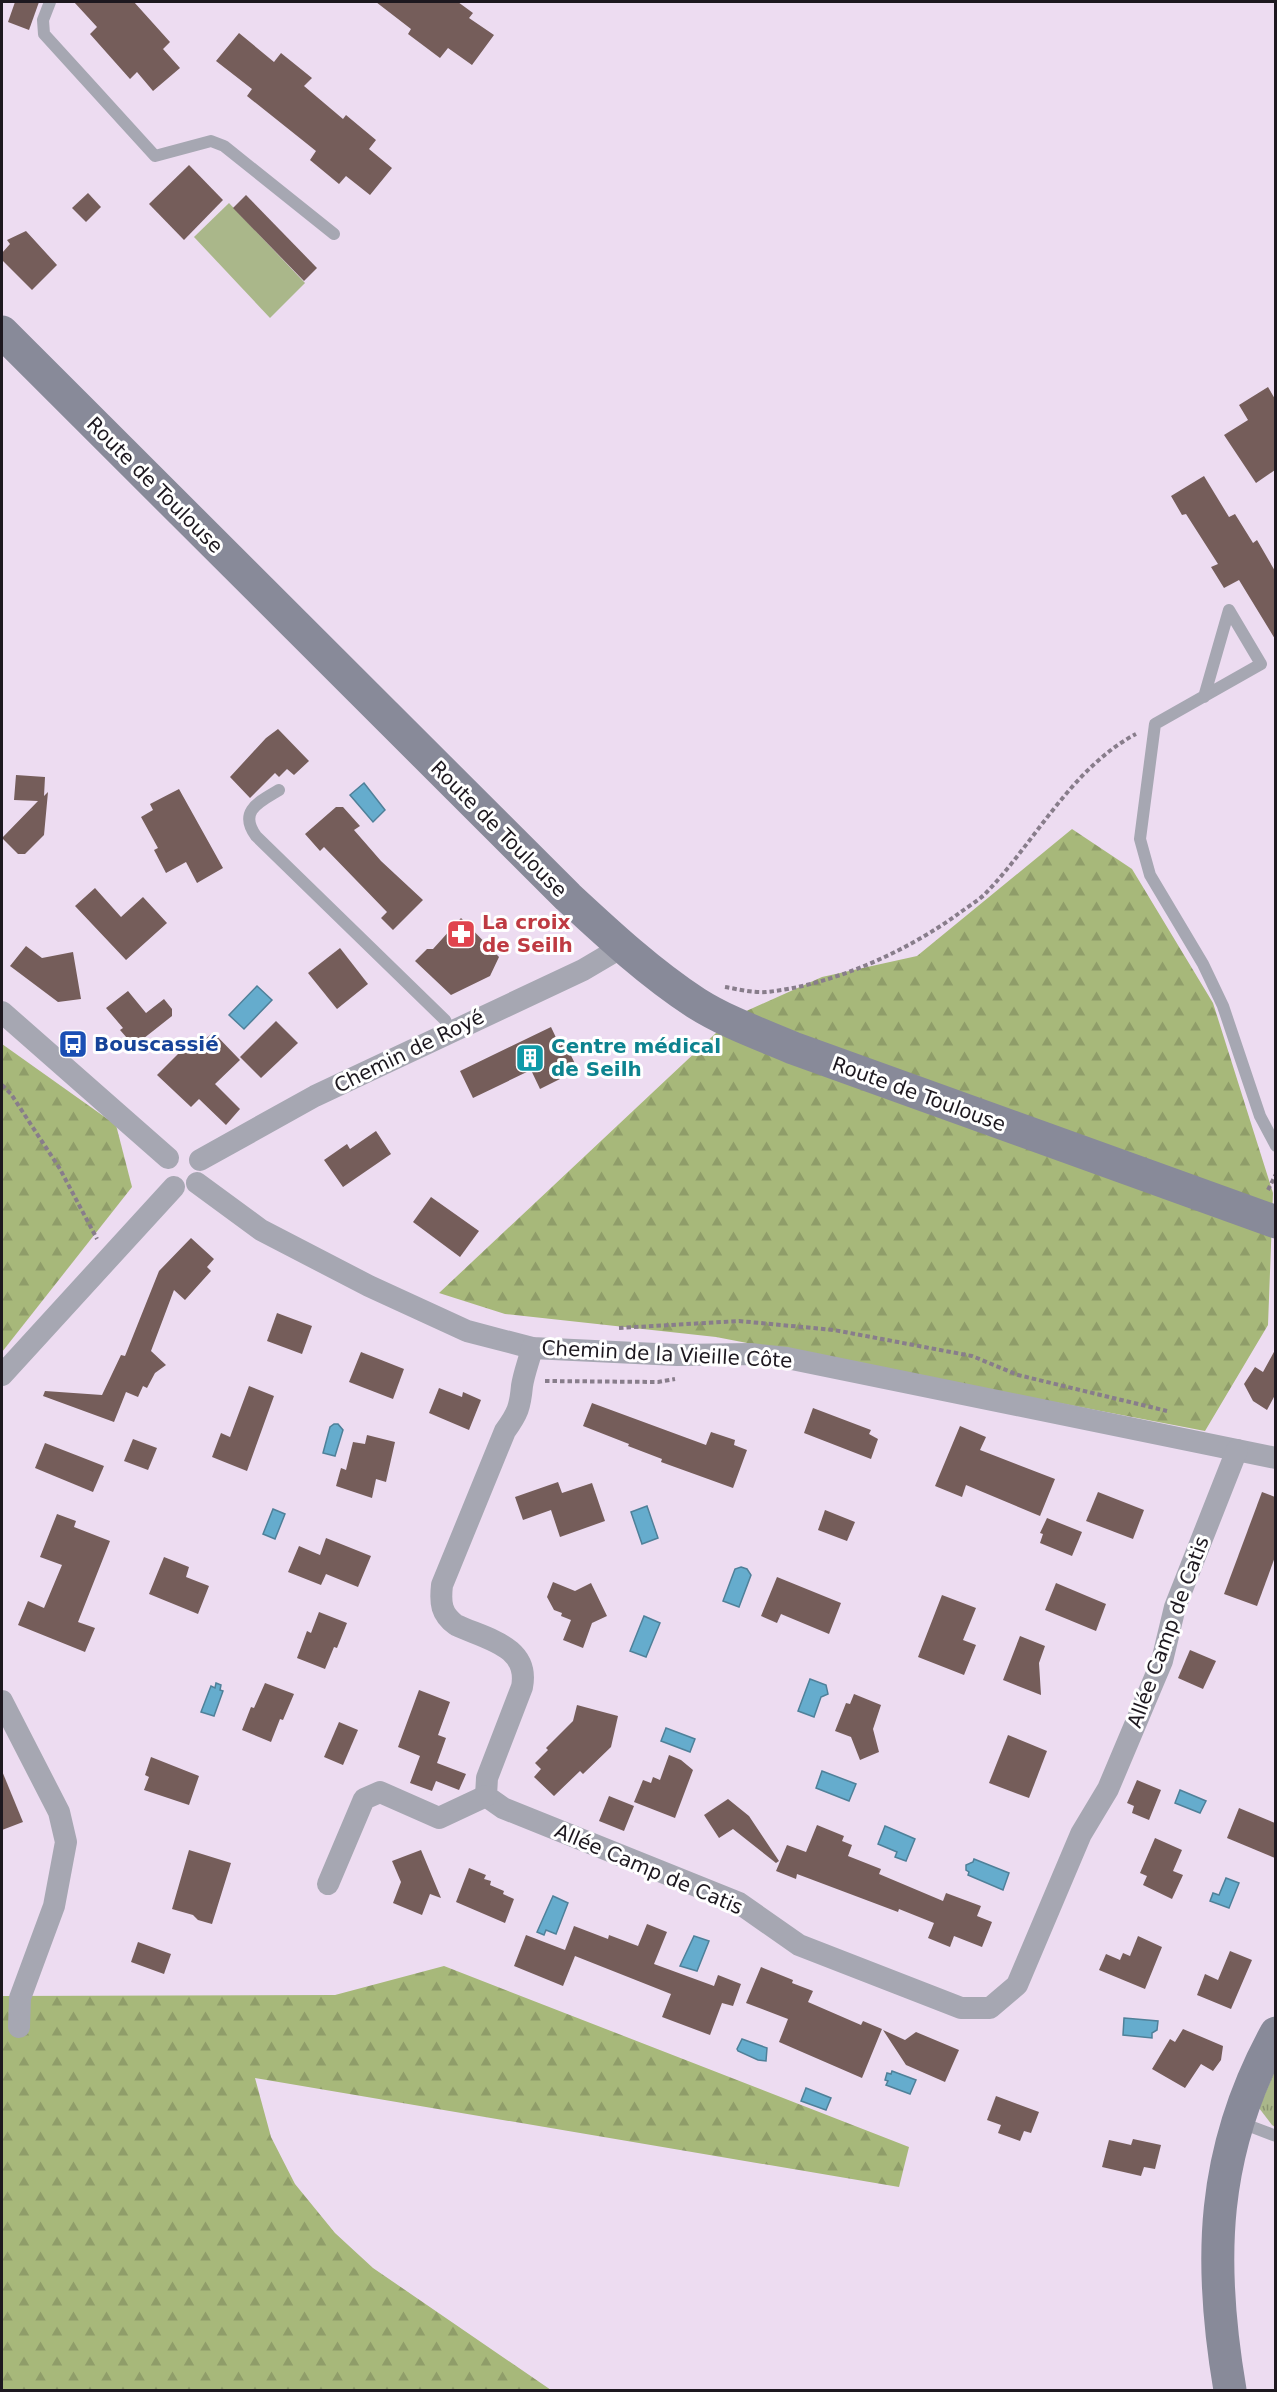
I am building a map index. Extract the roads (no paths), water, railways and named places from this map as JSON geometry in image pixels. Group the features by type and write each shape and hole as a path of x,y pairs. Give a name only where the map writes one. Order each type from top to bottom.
{"main road":[{"name":"Route de Toulouse","path":"2,332 568,897 622,946 698,1004 804,1052 1275,1222"},
{"path":"1230,2391 1221,2335 1216,2277 1217,2231 1224,2176 1238,2121 1275,2033"}],"street":[{"name":"Chemin de Royé","path":"200,1160 315,1096 583,970 622,946"},
{"path":"2,1012 168,1158"},
{"path":"188,1151 200,1160 202,1172 197,1183 182,1190 168,1182 164,1174 164,1166 174,1153 188,1151"},
{"name":"Chemin de la Vieille Côte","path":"197,1183 261,1230 369,1286 467,1332 532,1348 677,1355 751,1354 787,1358 1275,1458"},
{"path":"2,1376 174,1187"},
{"path":"328,1884 364,1799 380,1792 438,1818 486,1796 487,1778 522,1687 524,1674 521,1663 514,1652 456,1626 449,1620 440,1604 442,1585 505,1431 516,1415 522,1399 522,1386 532,1348"},
{"name":"Allée Camp de Catis","path":"486,1796 503,1808 739,1903 799,1945 961,2008 990,2008 1017,1985 1081,1834 1108,1789 1162,1661 1175,1607 1236,1450"},
{"path":"2,1701 58,1812 66,1842 54,1906 20,1998 19,2027"}],"lane":[{"path":"50,2 43,20 44,34 155,156 211,141 224,146 334,234"},
{"path":"1204,697 1229,610 1261,664 1204,697 1155,724 1140,839 1150,876 1203,964 1223,1006 1260,1116 1275,1146"},
{"path":"279,790 251,810 248,819 256,836 445,1020 450,1031"},
{"path":"1238,2121 1275,2136"}],"water":[{"path":"364,783 385,810 373,822 350,795"},
{"path":"257,986 272,1000 244,1029 229,1015"},
{"path":"338,1424 343,1430 335,1456 323,1453 330,1427"},
{"path":"647,1506 658,1538 642,1544 631,1512"},
{"path":"273,1509 285,1514 275,1539 263,1534"},
{"path":"741,1567 747,1569 751,1575 739,1607 723,1601 735,1569"},
{"path":"644,1616 660,1623 646,1657 630,1651"},
{"path":"810,1679 826,1685 828,1694 821,1697 814,1717 798,1711"},
{"path":"216,1683 221,1685 220,1690 223,1691 214,1716 201,1712 211,1686 215,1688"},
{"path":"666,1728 695,1739 690,1752 661,1741"},
{"path":"822,1771 856,1784 849,1801 816,1788"},
{"path":"1180,1790 1206,1801 1200,1813 1175,1803"},
{"path":"885,1826 915,1839 906,1861 895,1857 897,1852 878,1844"},
{"path":"974,1859 1009,1873 1003,1890 968,1875 966,1865"},
{"path":"1226,1878 1239,1883 1229,1908 1210,1901 1213,1893 1219,1895"},
{"path":"553,1896 568,1903 556,1934 546,1930 544,1935 537,1932"},
{"path":"694,1936 709,1941 697,1971 680,1966"},
{"path":"1124,2018 1158,2021 1157,2030 1152,2033 1152,2038 1123,2035"},
{"path":"742,2039 767,2048 766,2061 738,2051"},
{"path":"892,2071 916,2080 910,2094 886,2085 887,2073 891,2074"},
{"path":"806,2088 831,2098 826,2110 801,2101"}],"place":[{"name":"La croix de Seilh","path":"461,934"},
{"name":"Bouscassié","path":"73,1044"},
{"name":"Centre médical de Seilh","path":"530,1058"}]}
